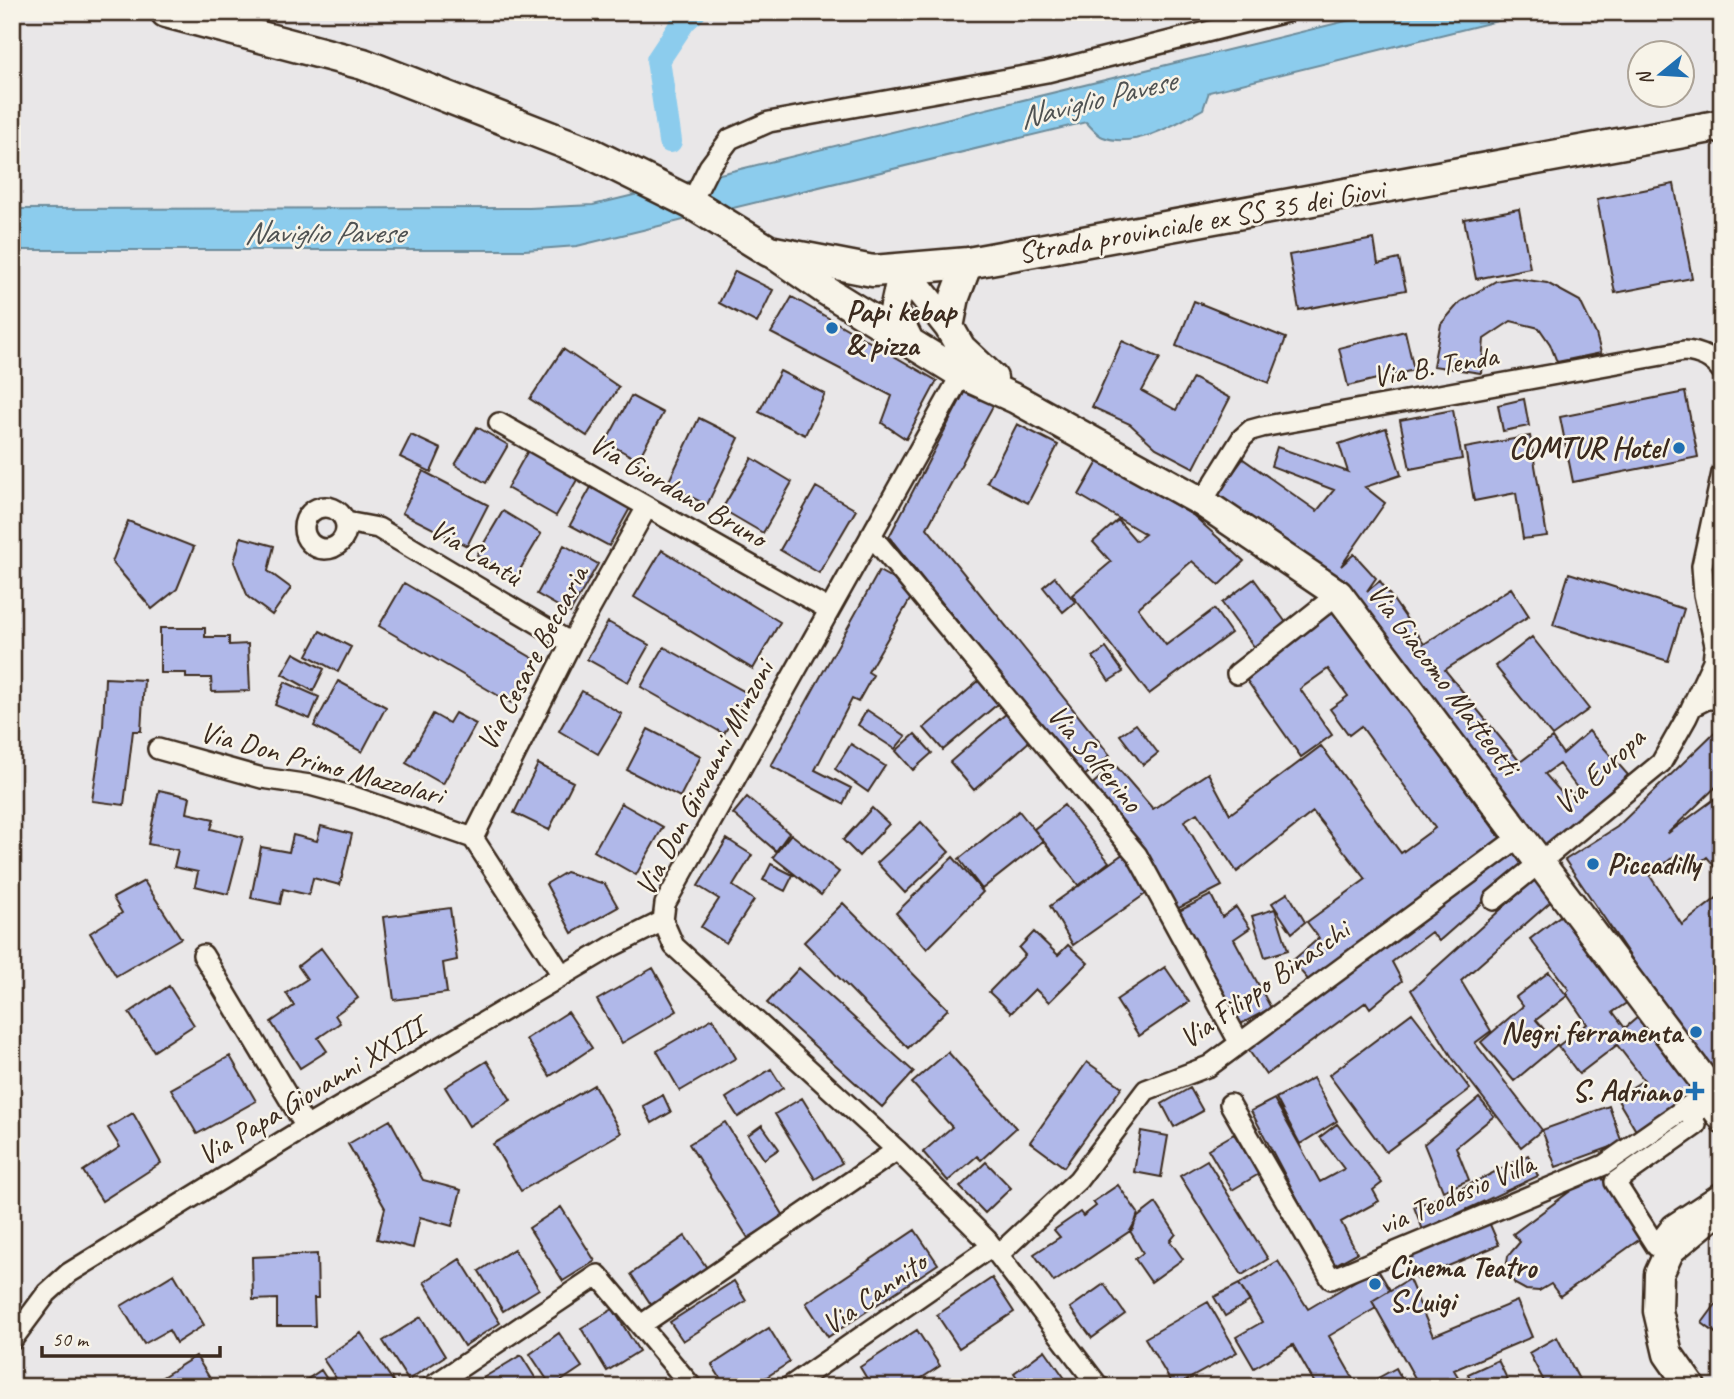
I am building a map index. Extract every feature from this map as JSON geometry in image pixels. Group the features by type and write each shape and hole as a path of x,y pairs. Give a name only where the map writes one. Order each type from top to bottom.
{"main road":[{"path":"166,12 307,47 363,64 588,152 691,203"},
{"path":"238,12 307,47"},
{"name":"Strada provinciale ex SS 35 dei Giovi","path":"691,203 769,251 873,271 903,269 968,263 1722,125"}],"street":[{"path":"691,203 709,167 730,139 769,122 1047,72 1286,12"},
{"name":"Via Giacomo Matteotti","path":"769,251 825,290 909,341 966,366 1016,399 1202,502 1338,594 1522,835 1716,1098"},
{"path":"949,327 955,297 968,263"},
{"path":"903,269 894,311 909,341"},
{"name":"Via Giacomo Matteotti","path":"903,269 949,327 961,348 966,366"},
{"name":"Via B. Tenda","path":"1202,502 1242,438 1251,430 1684,351 1694,352 1718,366"},
{"name":"Via Don Giovanni Minzoni","path":"966,366 665,904 663,920 674,946 897,1150 996,1250 1099,1387"},
{"name":"Via Giordano Bruno","path":"499,423 828,609"},
{"name":"Via Europa","path":"1493,900 1661,763 1693,706 1718,644 1704,594 1702,566 1722,473"},
{"name":"Via Cesare Beccaria","path":"472,838 571,643 647,507"},
{"name":"Via Cantù","path":"346,522 378,528 571,643"},
{"name":"Via Solferino","path":"871,535 1137,855 1239,1042"},
{"path":"1237,674 1338,594"},
{"path":"1693,706 1707,699 1722,699"},
{"name":"Via Don Primo Mazzolari","path":"158,749 262,778 334,791 472,838 562,975"},
{"name":"Via Filippo Binaschi","path":"996,1250 1079,1180 1146,1090 1209,1066 1522,835"},
{"name":"Via Papa Giovanni XXIII","path":"12,1340 47,1293 69,1273 306,1127 562,975 663,920"},
{"path":"203,955 306,1127"},
{"name":"via Teodosio Villa","path":"1230,1104 1331,1279 1604,1165 1716,1098"},
{"path":"1722,1124 1708,1105 1705,1105 1690,1115 1696,1125 1615,1182 1656,1246 1672,1225 1722,1192"},
{"path":"641,1325 897,1150"},
{"path":"1691,1387 1668,1354 1658,1311 1659,1274 1670,1250 1722,1207"},
{"name":"Via Cannito","path":"789,1387 996,1250"},
{"path":"431,1387 598,1275 692,1387"}],"water":[{"name":"Naviglio Pavese","path":"1383,12 1534,12 1209,92 1203,109 1168,128 1142,137 1115,140 1103,137 1086,122 577,246 525,250 12,250 12,209 529,208 593,205"}],"building":[{"path":"1674,184 1692,278 1615,293 1597,199"},
{"path":"1519,209 1530,268 1476,279 1464,219"},
{"path":"1374,239 1378,264 1399,259 1406,290 1299,310 1289,255"},
{"path":"735,271 773,290 757,323 719,303"},
{"path":"1514,278 1547,283 1580,301 1596,334 1601,353 1557,362 1550,344 1539,328 1511,321 1484,339 1481,373 1433,366 1441,324 1460,302 1496,281"},
{"path":"792,297 937,381 906,439 882,423 892,396 771,333"},
{"path":"1194,301 1286,338 1269,383 1176,346"},
{"path":"1405,331 1414,370 1348,386 1339,348"},
{"path":"1122,341 1160,358 1142,391 1176,410 1193,378 1230,398 1194,468 1156,448 1130,424 1092,407"},
{"path":"563,349 619,387 587,436 530,399"},
{"path":"780,371 825,394 805,435 759,412"},
{"path":"966,389 994,404 927,528 1110,755 1083,777 889,537"},
{"path":"1685,392 1698,457 1573,482 1560,417"},
{"path":"631,396 663,413 638,460 606,442"},
{"path":"1524,399 1529,426 1503,431 1498,405"},
{"path":"1453,410 1462,459 1410,469 1400,420"},
{"path":"699,418 739,438 707,505 667,485"},
{"path":"1017,424 1058,445 1028,503 987,482"},
{"path":"477,427 508,445 486,483 455,465"},
{"path":"1386,428 1401,475 1365,487 1385,503 1341,566 1354,554 1376,578 1367,591 1380,581 1424,644 1511,588 1529,616 1445,670 1520,762 1552,738 1563,754 1589,731 1628,775 1545,847 1331,576 1217,495 1243,459 1317,511 1334,490 1271,466 1277,447 1348,472 1339,444","holes":["1559,764 1578,789 1566,798 1545,774"]},
{"path":"411,435 441,449 431,472 400,457"},
{"path":"1530,436 1547,536 1523,539 1516,493 1474,501 1465,448"},
{"path":"531,445 581,473 556,516 507,488"},
{"path":"752,458 792,482 763,533 722,509"},
{"path":"1099,460 1194,516 1244,561 1219,585 1192,561 1138,608 1166,645 1214,609 1231,633 1149,694 1072,595 1111,562 1093,542 1118,520 1136,541 1145,534 1079,495"},
{"path":"423,471 488,505 467,546 402,513"},
{"path":"595,480 634,501 609,546 570,525"},
{"path":"816,487 856,510 819,573 780,550"},
{"path":"503,511 541,534 515,578 477,555"},
{"path":"128,521 194,547 177,589 152,609 112,562"},
{"path":"241,537 274,546 268,571 291,588 272,615 248,597 234,562"},
{"path":"564,545 598,564 570,613 537,594"},
{"path":"662,550 780,622 753,669 634,597"},
{"path":"879,571 915,591 868,672 873,675 858,702 852,699 815,770 851,788 843,804 771,766"},
{"path":"1569,573 1684,609 1668,661 1553,625"},
{"path":"1055,577 1075,602 1063,612 1043,587"},
{"path":"1254,579 1287,624 1255,648 1222,603"},
{"path":"404,583 536,660 511,703 379,626"},
{"path":"1335,609 1501,839 1310,982 1292,961 1319,938 1307,922 1366,879 1313,812 1237,872 1197,813 1184,821 1222,886 1175,910 1090,786 1115,765 1153,809 1208,773 1230,814 1321,746 1401,853 1435,828 1361,726 1349,735 1330,709 1348,696 1328,669 1300,689 1332,735 1301,757 1243,675"},
{"path":"608,622 649,645 628,682 587,659"},
{"path":"160,628 205,628 205,637 229,637 229,645 248,644 250,691 212,692 211,678 186,678 186,673 160,673"},
{"path":"320,631 351,647 338,672 307,655"},
{"path":"1532,637 1589,709 1552,736 1495,666"},
{"path":"664,647 747,693 724,734 641,687"},
{"path":"1106,648 1123,672 1109,681 1093,657"},
{"path":"294,653 324,669 313,691 282,674"},
{"path":"105,678 144,680 141,731 133,731 124,805 92,801 103,727"},
{"path":"981,679 1000,702 943,750 924,728"},
{"path":"338,681 386,707 362,752 314,726"},
{"path":"285,682 319,697 310,719 275,705"},
{"path":"582,691 622,714 598,754 559,731"},
{"path":"867,710 906,736 895,749 858,725"},
{"path":"455,713 476,724 443,784 406,763 433,714 449,723"},
{"path":"1007,713 1031,740 974,790 950,762"},
{"path":"1136,724 1158,753 1143,765 1120,735"},
{"path":"648,729 701,756 680,797 627,770"},
{"path":"1718,729 1722,733 1722,781 1667,834 1716,798 1722,806 1722,875 1707,857 1691,869 1678,853 1650,876 1682,925 1718,897 1722,902 1722,1092 1565,860 1617,827"},
{"path":"915,734 932,753 913,770 896,751"},
{"path":"851,744 885,766 868,792 835,769"},
{"path":"538,764 573,782 549,830 514,813"},
{"path":"159,790 190,797 187,813 214,819 211,829 243,837 228,894 195,886 198,872 174,867 178,850 148,844"},
{"path":"747,797 789,833 776,851 733,814"},
{"path":"621,803 663,827 636,875 594,851"},
{"path":"1064,805 1109,862 1079,886 1034,829"},
{"path":"872,808 889,824 859,856 843,840"},
{"path":"1019,811 1043,841 982,889 959,859"},
{"path":"921,822 949,852 905,893 877,863"},
{"path":"321,826 352,834 340,885 313,878 309,895 283,889 280,904 251,898 261,847 289,852 293,835 317,841"},
{"path":"791,834 839,872 821,895 773,857"},
{"path":"727,839 752,855 733,886 754,900 726,943 701,927 719,899 698,886"},
{"path":"1511,847 1523,867 1439,941 1431,932 1392,962 1402,981 1370,1008 1366,1002 1266,1075 1245,1045"},
{"path":"1127,851 1151,890 1073,945 1050,906"},
{"path":"953,857 983,892 927,949 896,913"},
{"path":"771,864 793,875 785,891 763,880"},
{"path":"566,872 605,884 618,907 572,933 546,884"},
{"path":"1537,877 1555,898 1461,981 1491,1031 1475,1043 1542,1130 1521,1147 1453,1059 1411,990"},
{"path":"144,881 181,938 116,976 90,933 122,913 113,898"},
{"path":"1288,893 1305,922 1292,933 1272,903"},
{"path":"1211,895 1222,917 1236,907 1250,928 1234,939 1271,1008 1237,1026 1177,912"},
{"path":"843,903 948,1009 908,1048 804,942"},
{"path":"450,908 457,960 443,963 447,993 394,1000 383,917"},
{"path":"1275,909 1288,950 1265,957 1252,916"},
{"path":"1564,913 1628,1002 1613,1012 1625,1028 1638,1017 1699,1091 1638,1134 1616,1097 1644,1080 1617,1045 1579,1074 1558,1046 1587,1024 1566,993 1569,990 1530,939"},
{"path":"1034,932 1058,955 1068,945 1088,963 1049,1002 1035,989 1011,1013 989,992 1025,955 1019,948"},
{"path":"321,948 358,998 335,1015 340,1023 318,1038 327,1051 300,1068 271,1022 294,1006 286,993 307,979 298,966"},
{"path":"1165,967 1189,1002 1139,1036 1116,1000"},
{"path":"653,968 677,1011 622,1043 597,1000"},
{"path":"799,968 914,1072 882,1107 767,1003"},
{"path":"1549,972 1567,996 1536,1020 1557,1045 1514,1081 1481,1042 1523,1006 1516,997"},
{"path":"169,986 194,1025 154,1051 129,1013"},
{"path":"568,1012 592,1048 550,1076 526,1039"},
{"path":"1412,1013 1470,1089 1386,1152 1329,1075"},
{"path":"713,1018 736,1058 680,1091 657,1051"},
{"path":"948,1052 1016,1128 981,1160 977,1156 948,1181 923,1152 952,1127 912,1083"},
{"path":"230,1056 256,1101 197,1134 171,1089"},
{"path":"487,1061 511,1100 469,1126 445,1087"},
{"path":"1087,1062 1122,1087 1064,1167 1030,1142"},
{"path":"771,1069 783,1088 738,1117 726,1098"},
{"path":"1313,1078 1337,1121 1300,1144 1276,1098"},
{"path":"594,1085 621,1133 521,1191 493,1144"},
{"path":"1190,1088 1203,1111 1174,1127 1162,1104"},
{"path":"663,1095 671,1112 652,1123 643,1106"},
{"path":"802,1098 842,1163 815,1179 775,1114"},
{"path":"1479,1098 1494,1116 1456,1147 1469,1180 1443,1191 1424,1144"},
{"path":"1274,1099 1320,1182 1344,1169 1320,1137 1337,1124 1382,1183 1373,1190 1379,1201 1341,1222 1357,1253 1333,1266 1251,1111"},
{"path":"1609,1106 1622,1143 1556,1167 1542,1130"},
{"path":"133,1113 161,1163 102,1201 83,1171 120,1147 108,1128"},
{"path":"390,1120 423,1180 461,1190 452,1226 420,1217 413,1248 377,1239 385,1208 348,1144"},
{"path":"725,1122 784,1216 748,1238 689,1144"},
{"path":"762,1125 779,1149 764,1159 748,1135"},
{"path":"1141,1131 1168,1136 1161,1177 1134,1172"},
{"path":"1234,1134 1259,1174 1232,1190 1208,1149"},
{"path":"1528,1155 1538,1176 1423,1230 1414,1207 1467,1186"},
{"path":"1207,1160 1268,1259 1242,1275 1180,1176"},
{"path":"986,1162 1011,1188 985,1213 960,1187"},
{"path":"1597,1171 1643,1237 1560,1296 1551,1284 1539,1291 1526,1290 1515,1284 1506,1269 1508,1256 1520,1242 1513,1234"},
{"path":"1118,1185 1138,1213 1133,1229 1054,1282 1034,1254 1060,1237 1054,1230 1080,1212 1083,1216 1096,1206 1093,1202"},
{"path":"1156,1203 1176,1234 1170,1241 1183,1259 1151,1282 1135,1259 1143,1253 1130,1231 1138,1217"},
{"path":"561,1207 595,1261 563,1281 529,1228"},
{"path":"1488,1220 1499,1245 1417,1279 1407,1254"},
{"path":"915,1230 938,1264 828,1337 806,1303"},
{"path":"685,1236 707,1268 652,1306 631,1274"},
{"path":"514,1249 539,1289 503,1311 479,1271"},
{"path":"317,1254 318,1298 314,1298 315,1326 277,1326 277,1299 253,1300 252,1257"},
{"path":"460,1259 500,1323 464,1346 424,1282"},
{"path":"1278,1261 1308,1309 1377,1268 1390,1290 1372,1301 1376,1308 1329,1336 1358,1387 1317,1387 1293,1345 1254,1368 1236,1337 1262,1322 1239,1284"},
{"path":"174,1274 204,1325 176,1343 169,1330 144,1344 121,1306"},
{"path":"992,1278 1014,1312 959,1348 937,1315"},
{"path":"1409,1279 1433,1336 1517,1301 1532,1337 1454,1370 1464,1387 1420,1387 1372,1301"},
{"path":"734,1281 746,1301 683,1341 670,1322"},
{"path":"1104,1284 1125,1314 1092,1338 1070,1308"},
{"path":"1239,1284 1250,1301 1225,1316 1214,1297"},
{"path":"1722,1296 1722,1338 1702,1323"},
{"path":"1208,1302 1237,1352 1174,1387 1145,1338"},
{"path":"613,1309 639,1351 607,1371 581,1328"},
{"path":"421,1317 445,1356 408,1380 383,1341"},
{"path":"769,1328 790,1362 751,1387 726,1387 712,1365"},
{"path":"917,1330 940,1366 908,1387 872,1387 860,1367"},
{"path":"361,1333 395,1384 390,1387 342,1387 323,1359"},
{"path":"559,1333 582,1367 552,1387 530,1354"},
{"path":"1557,1337 1583,1387 1547,1387 1529,1353"},
{"path":"1045,1350 1071,1387 1024,1387 1014,1373"},
{"path":"521,1355 541,1387 488,1387 483,1378"},
{"path":"196,1356 211,1380 200,1387 159,1387 156,1381"},
{"path":"1498,1360 1511,1387 1474,1387 1468,1374"},
{"path":"1396,1368 1406,1387 1362,1387"},
{"path":"321,1370 332,1387 296,1387"}],"waterway":[{"path":"670,141 658,60 684,21 694,12"}],"place":[{"name":"Papi kebap & pizza","path":"832,328"},
{"name":"COMTUR Hotel","path":"1679,448"},
{"name":"Piccadilly","path":"1593,864"},
{"name":"Negri ferramenta","path":"1696,1032"},
{"name":"S. Adriano","path":"1695,1091"},
{"name":"Cinema Teatro S.Luigi","path":"1375,1284"}]}
